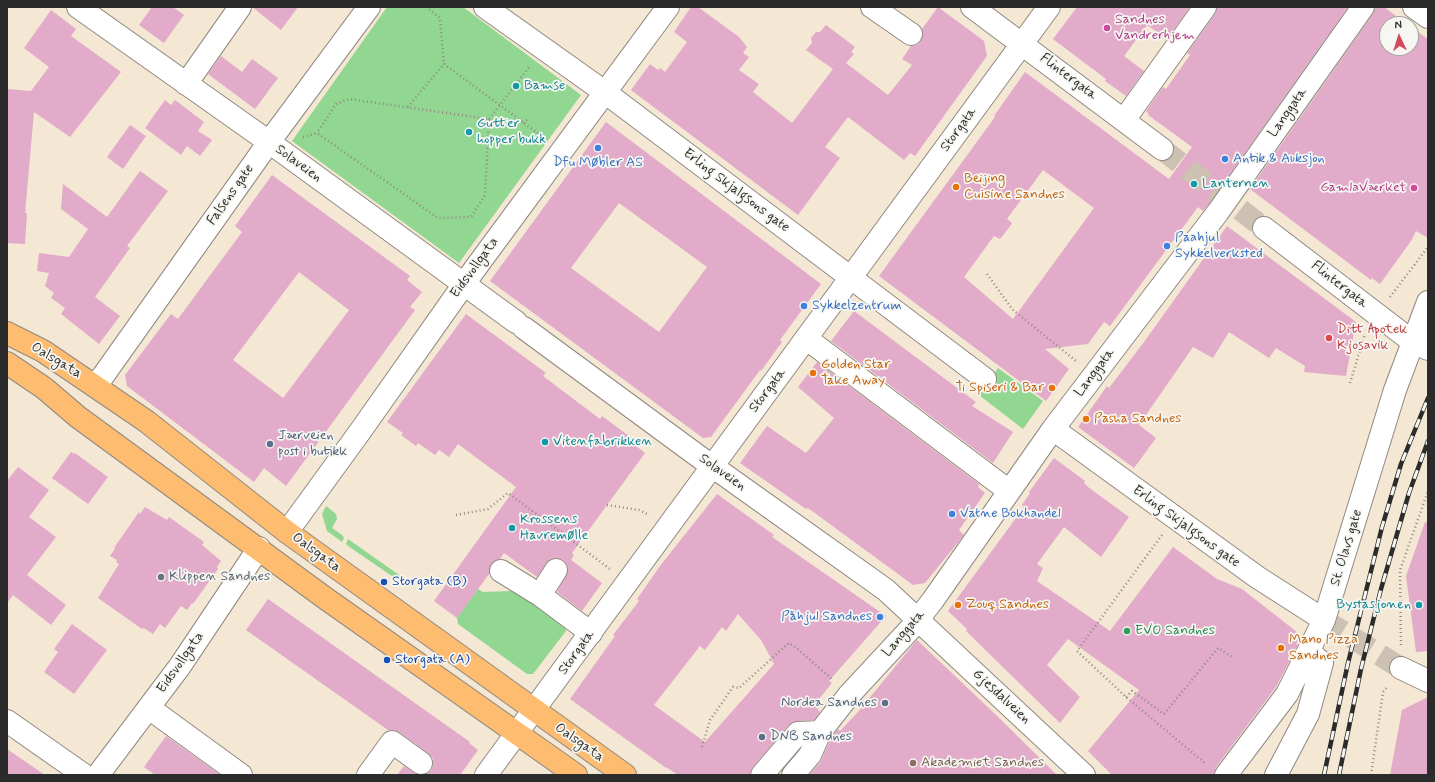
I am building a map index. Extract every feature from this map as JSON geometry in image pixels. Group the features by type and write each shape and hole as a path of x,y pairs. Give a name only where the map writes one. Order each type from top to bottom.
{"main road":[{"name":"Oalsgata","path":"7,333 43,351 146,421 287,532 625,775"},
{"name":"Oalsgata","path":"7,363 44,388 78,417 259,548 325,598 576,775"}],"street":[{"name":"Solaveien","path":"78,7 186,84 273,136 464,284 712,466 886,590 918,620"},
{"path":"186,84 240,7"},
{"name":"Falsens gate","path":"95,385 103,376 273,136 370,7"},
{"name":"Erling Skjalgsons gate","path":"485,7 606,93 985,378"},
{"name":"Eidsvollgata","path":"287,532 464,284 668,7"},
{"path":"872,7 911,34"},
{"name":"Flintergata","path":"972,7 1162,149"},
{"name":"Storgata","path":"486,775 518,734 712,466 852,278 1049,7"},
{"path":"1124,120 1205,7"},
{"name":"Langgata","path":"793,775 810,755 820,732 849,695 918,620 1052,429 1218,212 1363,7"},
{"path":"1414,7 1428,17"},
{"name":"Flintergata","path":"1264,228 1420,345"},
{"name":"St. Olavs gate","path":"1217,770 1287,694 1324,620 1395,390 1420,345 1428,302"},
{"path":"807,339 1009,492"},
{"name":"Erling Skjalgsons gate","path":"1052,429 1257,577 1324,620"},
{"name":"Eidsvollgata","path":"98,775 184,659 259,548"},
{"path":"540,595 556,570"},
{"path":"501,571 540,595 592,633"},
{"name":"Gjesdalveien","path":"918,620 1084,775"},
{"path":"1276,775 1308,714 1322,663 1309,652"},
{"path":"1401,668 1428,680"},
{"path":"148,708 241,775"},
{"path":"7,721 84,775"},
{"path":"762,775 798,733 820,732"},
{"path":"368,775 392,742 421,763"}],"path":[{"path":"408,107 444,64 440,18 426,7"},
{"path":"444,64 548,140"},
{"path":"317,133 438,218 471,217 485,195 489,119 532,64"},
{"path":"273,136 292,141 317,133 336,104 349,99 489,119"},
{"path":"523,123 529,118"},
{"path":"987,274 1012,309 1093,375"},
{"path":"1371,775 1383,692 1401,668 1400,570 1428,491"},
{"path":"456,515 488,509 508,493 628,582"},
{"path":"607,505 639,510 653,518"},
{"path":"1174,518 1077,651 1126,697 1217,770"},
{"path":"702,746 704,735 710,720 733,687 739,688 789,643 830,677"},
{"path":"1126,697 1132,691 1164,714 1218,648 1232,657"}],"green space":[{"path":"387,7 463,7 581,95 459,263 292,141"},
{"path":"998,368 1043,401 1023,429 979,395"},
{"path":"326,506 336,514 337,519 332,528 342,535 344,538 342,542 327,531 322,514"},
{"path":"348,539 409,582 408,587 348,546 346,544"},
{"path":"454,574 483,592 511,591 526,599 564,626 566,631 533,674 527,674 458,624 457,618 466,605"}],"building":[{"path":"152,7 173,7 184,15 164,43 139,25"},
{"path":"252,7 298,7 281,30"},
{"path":"691,7 698,7 739,37 747,47 743,53 749,57 739,70 759,84 753,92 792,123 833,69 806,50 812,43 811,38 816,32 820,32 826,25 855,47 851,52 854,54 846,63 888,95 912,65 902,59 911,46 917,45 921,41 923,35 922,29 938,7 984,41 987,56 915,156 910,153 904,160 848,117 825,147 840,158 798,215 631,90 650,64 658,70 660,68 665,72 687,42 674,32"},
{"path":"1077,7 1190,7 1167,39 1147,25 1124,56 1144,71 1126,96 1053,39"},
{"path":"1217,7 1348,7 1208,205 1203,211 1198,207 1110,326 1104,322 1088,344 1045,349 1069,369 1046,401 879,276 995,117 994,116 1025,72 1169,179 1192,147 1148,115 1149,114 1146,111 1163,87 1166,89 1190,55 1187,53 1215,14","holes":["1043,170 1094,208 1013,319 964,277 994,236 1000,239 1011,225 1012,223 1007,219"]},
{"path":"1375,7 1384,7 1396,16 1379,16 1379,56 1419,56 1419,33 1428,39 1428,238 1416,231 1411,241 1380,284 1372,278 1371,280 1250,189 1373,14"},
{"path":"51,10 76,29 71,36 121,72 70,137 34,112 25,213 27,213 25,244 7,243 7,89 31,91 49,67 24,48"},
{"path":"221,56 242,72 252,59 278,78 255,109 208,74"},
{"path":"165,100 171,105 175,100 204,122 198,131 212,140 200,156 187,146 181,155 145,128"},
{"path":"606,122 821,284 780,340 782,342 711,437 703,438 490,281","holes":["619,203 707,267 659,332 571,268"]},
{"path":"130,125 146,136 123,169 107,157"},
{"path":"140,171 168,191 127,246 130,248 95,297 120,316 99,344 61,314 65,308 51,298 54,293 45,286 49,273 37,271 39,253 69,257 88,229 61,209 63,184 107,217"},
{"path":"272,175 410,276 407,280 422,292 410,307 415,310 286,486 264,468 254,482 127,386 125,375 171,314 178,319 242,232 235,226","holes":["299,272 349,310 283,398 233,360"]},
{"path":"1227,226 1356,322 1346,376 1304,372 1305,366 1276,348 1269,358 1229,332 1213,358 1193,347 1139,425 1156,438 1134,468 1078,427 1107,386 1109,388 1144,342"},
{"path":"854,311 976,402 972,406 1013,432 993,463 831,341"},
{"path":"466,314 546,373 543,376 600,419 602,416 629,436 627,439 645,453 572,553 574,555 571,560 602,583 582,611 557,592 568,571 567,565 563,560 557,558 550,559 537,577 504,553 500,559 491,564 489,574 457,618 434,601 516,487 458,444 449,457 439,450 435,455 418,443 416,446 401,435 403,433 387,422"},
{"path":"817,362 979,484 978,487 985,493 959,530 964,535 925,583 913,585 808,508 806,509 740,463 767,426 806,453 834,418 798,387"},
{"path":"71,452 74,454 75,453 108,477 88,504 52,478"},
{"path":"1054,458 1085,481 1084,483 1088,487 1129,517 1101,557 1064,527 1037,564 1043,568 1037,581 1110,631 1173,547 1217,579 1242,589 1302,636 1296,644 1298,645 1276,687 1216,767 1214,775 1112,775 1088,751 1139,690 1068,639 1047,665 1080,697 1060,723 966,631 967,629 948,611 1024,507 1022,505 1030,493 1029,492"},
{"path":"18,467 49,490 29,517 56,537 27,575 66,605 51,625 13,595 7,603 7,481"},
{"path":"717,494 774,535 772,537 886,616 829,681 832,683 814,705 820,712 814,720 797,721 789,725 753,767 750,775 678,775 570,699 615,636 613,635 639,601 637,599 660,566","holes":["738,614 761,640 774,664 705,742 654,705 700,646 705,650 722,627 726,631"]},
{"name":"Klippen Sandnes","path":"145,507 167,520 169,517 204,542 202,545 221,561 217,567 218,569 193,604 192,603 187,610 181,606 165,628 160,624 153,634 144,628 142,629 98,598 119,564 116,562 117,560 110,556 115,549 114,548 139,512 140,514"},
{"name":"Bystasjonen","path":"1425,522 1428,523 1428,651 1416,652 1406,576"},
{"path":"268,599 470,742 469,743 478,750 460,775 423,775 431,771 433,765 433,758 428,753 399,732 388,730 246,630"},
{"path":"72,624 107,650 74,694 44,672 58,652 54,649"},
{"path":"917,640 1057,775 809,775 820,763 831,738 838,729 840,731 858,712"},
{"path":"1428,697 1428,775 1390,775 1402,710"},
{"path":"166,736 220,775 155,775 144,767"},
{"path":"7,749 45,775 7,775"},
{"path":"404,766 414,773 418,775 397,775"}],"tunnel":[{"path":"1162,149 1264,228"},
{"path":"1324,620 1401,668"}],"railway":[{"path":"1324,775 1348,663 1382,527 1401,464 1428,398"},
{"path":"1339,775 1361,669 1381,589 1409,493 1428,441"}],"place":[{"name":"Sandnes Vandrerhjem","path":"1107,28"},
{"name":"Bamse","path":"516,86"},
{"name":"Gutter hopper bukk","path":"469,132"},
{"name":"Dfu Møbler AS","path":"598,148"},
{"name":"Antik & Auksjon","path":"1225,159"},
{"name":"Lanternen","path":"1194,184"},
{"name":"Beijing Cuisine Sandnes","path":"956,187"},
{"name":"GamlaVærket","path":"1414,188"},
{"name":"Paahjul Sykkelverksted","path":"1167,246"},
{"name":"Sykkelzentrum","path":"804,306"},
{"name":"Ditt Apotek Kjosavik","path":"1329,338"},
{"name":"Golden Star Take Away","path":"813,373"},
{"name":"Ti Spiseri & Bar","path":"1052,388"},
{"name":"Pasha Sandnes","path":"1086,419"},
{"name":"Vitenfabrikken","path":"545,442"},
{"name":"Jærveien post i butikk","path":"270,444"},
{"name":"Vatne Bokhandel","path":"952,514"},
{"name":"Krossens Havremølle","path":"512,528"},
{"name":"Klippen Sandnes","path":"161,577"},
{"name":"Storgata (B)","path":"384,582"},
{"name":"Zouq Sandnes","path":"958,605"},
{"name":"Bystasjonen","path":"1419,605"},
{"name":"Påhjul Sandnes","path":"880,617"},
{"name":"EVO Sandnes","path":"1127,631"},
{"name":"Mano Pizza Sandnes","path":"1281,648"},
{"name":"Storgata (A)","path":"387,660"},
{"name":"Nordea Sandnes","path":"885,703"},
{"name":"DNB Sandnes","path":"762,737"},
{"name":"Akademiet Sandnes","path":"913,763"}]}
